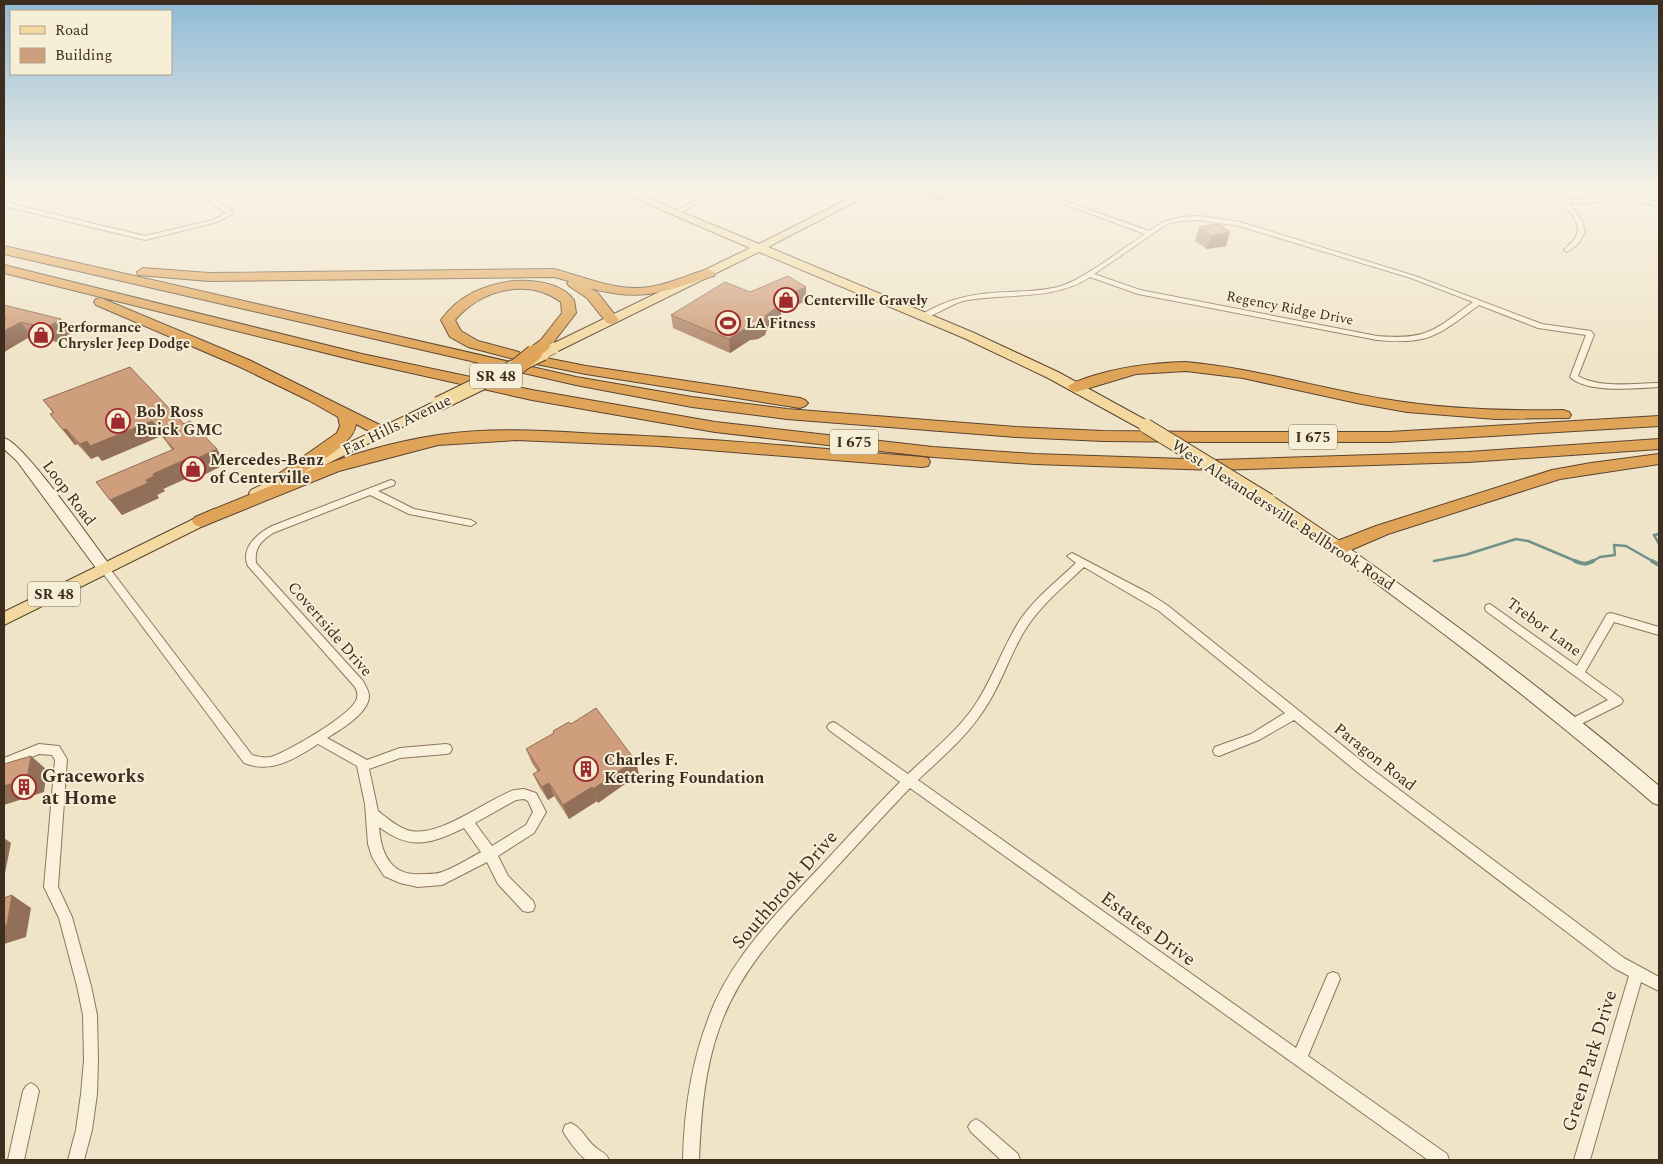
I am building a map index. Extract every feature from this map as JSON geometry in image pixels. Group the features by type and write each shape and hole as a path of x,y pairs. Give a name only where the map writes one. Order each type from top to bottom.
{"highway":[{"path":"6,245 147,272 190,277 554,273 610,289 630,292 649,291 709,273"},
{"name":"I 675","path":"4,250 576,382 692,402 787,414 1016,432 1103,436 1380,437 1659,421"},
{"name":"I 675","path":"4,269 441,376 532,396 715,427 861,442 933,452 1034,459 1215,464 1468,457 1659,444"},
{"path":"502,275 554,279 574,283 592,295 612,320"},
{"path":"64,284 98,301 184,335 312,394 382,432"},
{"path":"518,366 549,346 569,313 567,300 551,289 528,285 502,287 477,294 459,307 448,320 455,334 473,344 499,352 586,370 967,428"},
{"path":"1076,387 1135,370 1156,367 1192,367 1234,372 1383,404 1448,413 1516,416 1659,414"},
{"path":"274,485 343,437 348,431 348,424 341,410"},
{"path":"201,521 333,467 385,452 438,440 516,435 658,441 902,461 1020,467 1142,462"},
{"path":"1338,548 1382,530 1558,474 1659,459"}],"main road":[{"name":"West Alexandersville Bellbrook Road","path":"752,245 995,348 1076,387 1146,426 1269,501 1423,608 1571,724 1659,797"},
{"path":"549,346 612,320 763,245"},
{"name":"Far Hills Avenue","path":"4,619 104,568 518,366"},
{"name":"Loop Road","path":"4,442 22,458 104,568"}],"street":[{"path":"924,317 944,305 963,298 1045,293 1069,286 1131,245"},
{"path":"1308,245 1413,277 1541,326 1555,328 1588,342 1574,378 1579,381 1597,385 1659,385"},
{"path":"1566,250 1571,245"},
{"name":"Regency Ridge Drive","path":"1089,274 1138,292 1385,339 1407,340 1428,337 1438,332 1479,302"},
{"name":"Covertside Drive","path":"104,568 248,759 257,763 274,762 317,738 354,713 363,700 363,692 359,684 251,564 249,556 255,543 267,532 391,483"},
{"path":"370,491 412,512 471,523"},
{"name":"Southbrook Drive","path":"691,1160 695,1091 703,1054 720,1008 738,973 755,948 794,904 908,782 975,714 1025,621 1078,559"},
{"name":"Paragon Road","path":"1078,559 1163,608 1396,795 1619,963 1659,984"},
{"name":"Trebor Lane","path":"1490,608 1617,700 1571,724"},
{"path":"1579,673 1611,616 1659,631"},
{"path":"1219,751 1255,737 1294,714"},
{"name":"Estates Drive","path":"833,728 1441,1160"},
{"path":"317,738 367,765 400,753 446,748"},
{"path":"4,763 39,749 54,750 62,759 51,887 65,917 90,1015 91,1060 89,1094 84,1130 76,1160"},
{"path":"362,764 372,814 374,844 377,854 389,872 400,877 418,881 442,879 490,854 530,829 536,822 540,812 532,797 524,794 514,795 441,833 413,838 396,831 372,814"},
{"path":"466,820 490,854 503,880 528,906"},
{"name":"Green Park Drive","path":"1582,1160 1637,974"},
{"path":"1299,1059 1333,979"},
{"path":"16,1160 32,1091"},
{"path":"976,1127 1012,1160"},
{"path":"571,1131 589,1152 602,1160"}],"building":[{"path":"788,276 806,287 773,301 781,304 766,315 764,321 757,325 749,326 729,339 671,315 725,282 750,292"},
{"path":"4,305 61,319 46,328 21,322 4,331 4,320 6,318 4,318"},
{"path":"130,367 184,424 190,421 217,449 187,463 184,460 153,474 154,476 146,480 148,483 110,500 96,482 174,449 164,438 166,437 152,421 90,446 87,441 80,444 66,429 63,430 50,414 54,412 43,400"},
{"name":"Charles F. Kettering Foundation","path":"596,708 635,760 593,789 592,787 563,805 549,783 542,787 533,774 540,770 526,749 554,733 553,731 569,722 571,724"},
{"path":"31,756 27,779 4,786 4,764"},
{"path":"12,895 7,925 4,926 4,898"}],"waterway":[{"path":"1659,534 1654,535 1659,544"},
{"path":"1434,561 1465,555 1516,539 1528,541 1578,562"},
{"path":"1592,561 1600,557 1615,555 1614,545 1626,546 1654,562"},
{"path":"1575,561 1584,564 1592,561"},
{"path":"1652,561 1659,565"}],"place":[{"name":"Centerville Gravely","path":"786,300"},
{"name":"LA Fitness","path":"728,323"},
{"name":"Performance Chrysler Jeep Dodge","path":"41,335"},
{"name":"Bob Ross Buick GMC","path":"118,421"},
{"name":"Mercedes-Benz of Centerville","path":"193,469"},
{"name":"Charles F. Kettering Foundation","path":"586,769"},
{"name":"Graceworks at Home","path":"24,787"}]}
